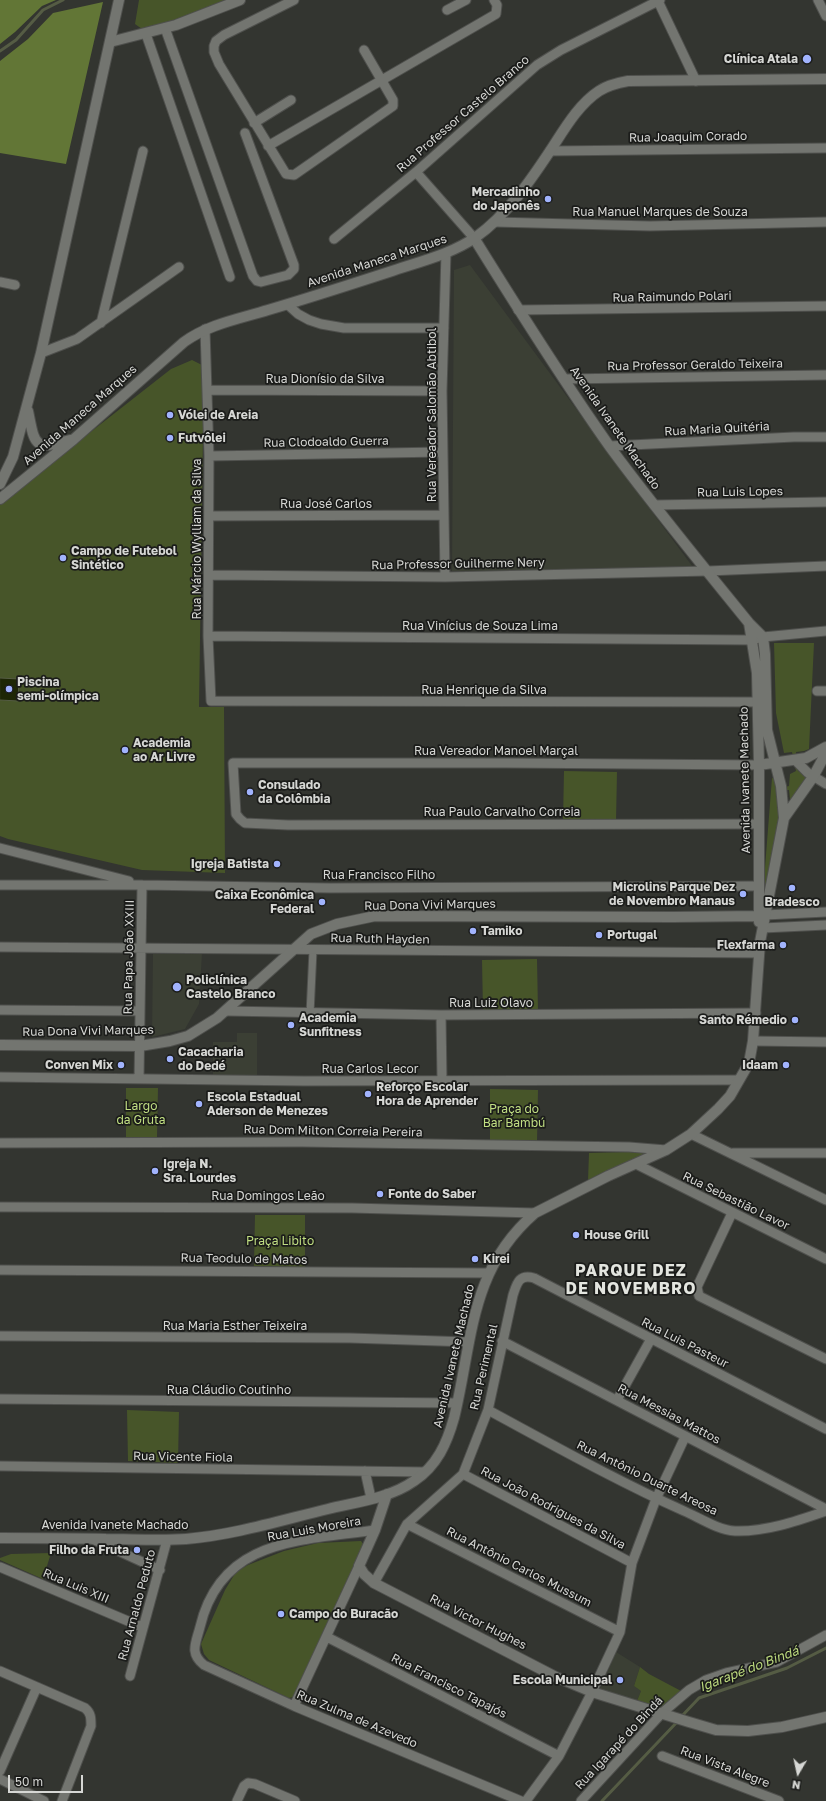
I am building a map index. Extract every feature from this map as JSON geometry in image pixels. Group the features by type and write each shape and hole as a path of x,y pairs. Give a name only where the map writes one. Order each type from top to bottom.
{"street":[{"path":"110,42 165,28 210,13 240,0"},
{"path":"294,0 224,35 216,41 214,46 214,52 219,64 286,174 294,175 393,106 393,100 364,50"},
{"path":"447,10 466,0"},
{"path":"268,146 496,14 497,5 494,0"},
{"path":"818,0 826,16"},
{"path":"659,1 696,81"},
{"name":"Rua Professor Castelo Branco","path":"334,239 416,172 537,66 561,50 659,1"},
{"name":"Avenida Maneca Marques","path":"0,484 13,456 28,408 119,2"},
{"path":"165,28 253,276 257,281 261,282 288,275 294,269 294,265 245,132"},
{"path":"146,34 230,277"},
{"name":"Avenida Maneca Marques","path":"0,499 74,439 184,342 204,329 288,304 446,253 474,238 495,222 509,207 571,120 585,103 599,91 611,84 628,81 826,79"},
{"path":"254,123 291,100"},
{"name":"Rua Joaquim Corado","path":"550,151 826,148"},
{"path":"100,323 143,151"},
{"path":"416,172 474,238"},
{"name":"Rua Manuel Marques de Souza","path":"495,222 650,226 826,222"},
{"name":"Avenida Ivanete Machado","path":"474,238 518,310 610,446 654,505 749,623 763,637 765,654 766,716 781,786 784,818 762,915"},
{"name":"Rua Vereador Salomão Abtibol","path":"445,577 442,391 446,253"},
{"path":"41,353 77,339 179,267"},
{"path":"0,282 15,285"},
{"path":"288,304 298,314 308,320 344,328 444,328"},
{"name":"Rua Raimundo Polari","path":"518,310 826,306"},
{"name":"Rua Márcio Wylliam da Silva","path":"204,329 208,390 208,636 211,701"},
{"name":"Rua Professor Geraldo Teixeira","path":"564,379 826,375"},
{"name":"Rua Dionísio da Silva","path":"208,390 442,391"},
{"path":"28,408 33,435 38,443 50,446 74,439"},
{"name":"Rua Maria Quitéria","path":"610,446 794,437 826,437"},
{"name":"Rua Clodoaldo Guerra","path":"209,456 442,452"},
{"name":"Rua Luis Lopes","path":"654,505 826,502"},
{"name":"Rua José Carlos","path":"209,516 444,515"},
{"name":"Rua Professor Guilherme Nery","path":"209,575 445,577 708,571 826,566"},
{"name":"Avenida Ivanete Machado","path":"0,1538 187,1539 228,1532 387,1494 414,1481 426,1472 441,1453 447,1439 457,1404 478,1302 488,1273 507,1243 525,1221 535,1213 666,1150 691,1134 730,1096 749,1063 756,1013 762,915 759,886 758,848 759,765 757,673 749,623"},
{"name":"Rua Vinícius de Souza Lima","path":"208,636 752,640 763,637 826,631"},
{"name":"Rua Henrique da Silva","path":"211,701 757,702"},
{"path":"759,765 806,758 826,747"},
{"path":"784,818 813,777 826,753"},
{"path":"795,760 813,777 826,784"},
{"name":"Rua Vereador Manoel Marçal","path":"245,823 236,814 233,763 506,762 759,765"},
{"name":"Rua Paulo Carvalho Correia","path":"245,823 288,825 758,824"},
{"path":"0,848 142,885"},
{"path":"758,848 764,852 776,854"},
{"name":"Rua Francisco Filho","path":"0,885 291,887 759,886"},
{"name":"Rua Papa João XXIII","path":"139,1079 142,885"},
{"path":"762,915 826,912"},
{"name":"Rua Dona Vivi Marques","path":"0,1045 140,1046 170,1041 188,1036 226,1011 292,949 311,934 337,924 375,916 673,917 762,915"},
{"path":"762,932 826,925"},
{"name":"Rua Ruth Hayden","path":"0,947 759,953"},
{"path":"310,1014 314,950"},
{"path":"0,1010 140,1011"},
{"name":"Rua Luiz Olavo","path":"226,1011 310,1014 441,1015 756,1013"},
{"path":"441,1015 442,1081"},
{"path":"753,1041 826,1042"},
{"name":"Rua Carlos Lecor","path":"0,1077 304,1081 739,1080"},
{"path":"691,1134 826,1200"},
{"name":"Rua Dom Milton Correia Pereira","path":"0,1143 302,1142 628,1147 666,1150"},
{"path":"731,1153 826,1153"},
{"name":"Rua Sebastião Lavor","path":"636,1164 826,1259"},
{"name":"Rua Domingos Leão","path":"0,1207 344,1208 535,1213"},
{"path":"732,1213 697,1286 699,1296 704,1300 826,1359"},
{"name":"Rua Teodulo de Matos","path":"0,1270 488,1273"},
{"name":"Rua Perimental","path":"463,1474 488,1410 502,1341 518,1282 521,1278 528,1276 534,1278"},
{"name":"Rua Luis Pasteur","path":"534,1278 826,1428"},
{"name":"Rua Maria Esther Teixeira","path":"0,1336 342,1338 469,1342"},
{"path":"617,1400 651,1339"},
{"name":"Rua Messias Mattos","path":"502,1341 826,1510"},
{"name":"Rua Cláudio Coutinho","path":"0,1400 457,1404"},
{"name":"Rua Antônio Duarte Areosa","path":"488,1410 656,1499 719,1527 734,1531 755,1530 785,1525 826,1510"},
{"path":"526,1801 559,1756 592,1692 620,1632 632,1563 656,1499 685,1437"},
{"name":"Rua Vicente Fiola","path":"0,1466 426,1472"},
{"path":"365,1471 371,1498"},
{"path":"374,1583 407,1524 463,1474"},
{"name":"Rua João Rodrigues da Silva","path":"463,1474 632,1563"},
{"path":"294,1706 359,1566 387,1494"},
{"name":"Rua Antônio Carlos Mussum","path":"407,1524 620,1632"},
{"name":"Rua Luis Moreira","path":"195,1647 202,1618 213,1592 225,1574 243,1560 266,1548 374,1530"},
{"path":"91,1538 160,1570"},
{"name":"Rua Arnaldo Peduto","path":"130,1676 142,1627 160,1570 167,1540"},
{"name":"Rua Victor Hughes","path":"359,1566 364,1574 374,1583 556,1677 592,1692 716,1730 748,1731 782,1727 826,1717"},
{"name":"Rua Luis XIII","path":"0,1567 142,1627"},
{"name":"Rua Igarapé do Bindá","path":"581,1801 662,1713 689,1690 706,1680 726,1673 777,1662 826,1634"},
{"name":"Rua Francisco Tapajós","path":"327,1637 559,1756"},
{"name":"Rua Zulma de Azevedo","path":"195,1647 194,1654 204,1665 294,1706 521,1801"},
{"path":"0,1671 85,1708 89,1712 91,1726 62,1801"},
{"path":"0,1771 37,1687"},
{"name":"Rua Vista Alegre","path":"662,1756 779,1801"},
{"path":"0,1780 44,1801"},
{"path":"237,1801 244,1786 248,1783 255,1784 295,1801"}],"shaded area":[{"path":"470,265 695,570 452,571 454,270"},
{"name":"Piscina semi-olímpica","path":"0,678 19,679 18,701 0,700"},
{"name":"Policlínica Castelo Branco","path":"202,953 199,1004 185,1029 152,1037 153,954"},
{"path":"237,1033 257,1033 257,1075 213,1075 213,1042 237,1042"},
{"name":"Escola Municipal","path":"616,1652 640,1667 634,1686 641,1691 637,1701 600,1689"}],"green space":[{"path":"0,0 56,0 42,6 0,44"},
{"path":"139,0 229,0 149,30 142,29 135,24"},
{"path":"103,2 66,164 0,153 0,61 28,39 53,13"},
{"path":"192,360 204,366 199,707 224,707 225,873 142,870 0,836 0,503 171,369"},
{"path":"774,643 814,643 809,749 796,752 798,771 806,774 808,778 791,809 789,790 781,790 779,846 768,893 763,893 772,778 778,779 781,788 789,786 790,774 796,771 792,752 784,753 776,713"},
{"path":"564,771 617,772 616,821 563,821"},
{"path":"537,959 538,1011 483,1011 482,960"},
{"name":"Largo da Gruta","path":"126,1088 158,1088 157,1137 126,1137"},
{"name":"Praça do Bar Bambú","path":"490,1089 538,1090 537,1143 490,1142"},
{"path":"629,1152 653,1154 588,1181 589,1153"},
{"name":"Praça Libito","path":"255,1215 305,1215 305,1267 254,1266"},
{"path":"127,1410 179,1412 178,1463 128,1461"},
{"path":"361,1541 365,1547 294,1697 289,1698 209,1660 204,1654 201,1644 225,1590 236,1572 248,1565 284,1551 318,1543"},
{"path":"51,1553 43,1579 0,1560 0,1558 11,1554"},
{"path":"640,1667 649,1674 683,1692 666,1705 657,1707 637,1701 641,1691 634,1686"}],"waterway":[{"path":"0,51 16,40 43,10 63,0"},
{"name":"Igarapé do Bindá","path":"681,1717 699,1698 787,1668 826,1648"},
{"name":"Igarapé do Bindá","path":"602,1801 678,1721"}],"place":[{"name":"Clínica Atala","path":"807,59"},
{"name":"Mercadinho do Japonês","path":"548,199"},
{"name":"Vólei de Areia","path":"170,415"},
{"name":"Futvôlei","path":"170,438"},
{"name":"Campo de Futebol Sintético","path":"63,558"},
{"name":"Piscina semi-olímpica","path":"9,689"},
{"name":"Academia ao Ar Livre","path":"125,750"},
{"name":"Consulado da Colômbia","path":"250,792"},
{"name":"Igreja Batista","path":"277,864"},
{"name":"Bradesco","path":"792,888"},
{"name":"Microlins Parque Dez de Novembro Manaus","path":"743,894"},
{"name":"Caixa Econômica Federal","path":"322,902"},
{"name":"Tamiko","path":"473,931"},
{"name":"Portugal","path":"599,935"},
{"name":"Flexfarma","path":"783,945"},
{"name":"Policlínica Castelo Branco","path":"177,987"},
{"name":"Santo Rémedio","path":"795,1020"},
{"name":"Academia Sunfitness","path":"291,1025"},
{"name":"Cacacharia do Dedé","path":"170,1059"},
{"name":"Conven Mix","path":"121,1065"},
{"name":"Idaam","path":"786,1065"},
{"name":"Reforço Escolar Hora de Aprender","path":"368,1094"},
{"name":"Escola Estadual Aderson de Menezes","path":"199,1104"},
{"name":"Igreja N. Sra. Lourdes","path":"155,1171"},
{"name":"Fonte do Saber","path":"380,1194"},
{"name":"House Grill","path":"576,1235"},
{"name":"Kirei","path":"475,1259"},
{"name":"Filho da Fruta","path":"137,1550"},
{"name":"Campo do Buracão","path":"281,1614"},
{"name":"Escola Municipal","path":"620,1680"}],"district":[{"name":"PARQUE DEZ DE NOVEMBRO","path":"631,1280"}]}
